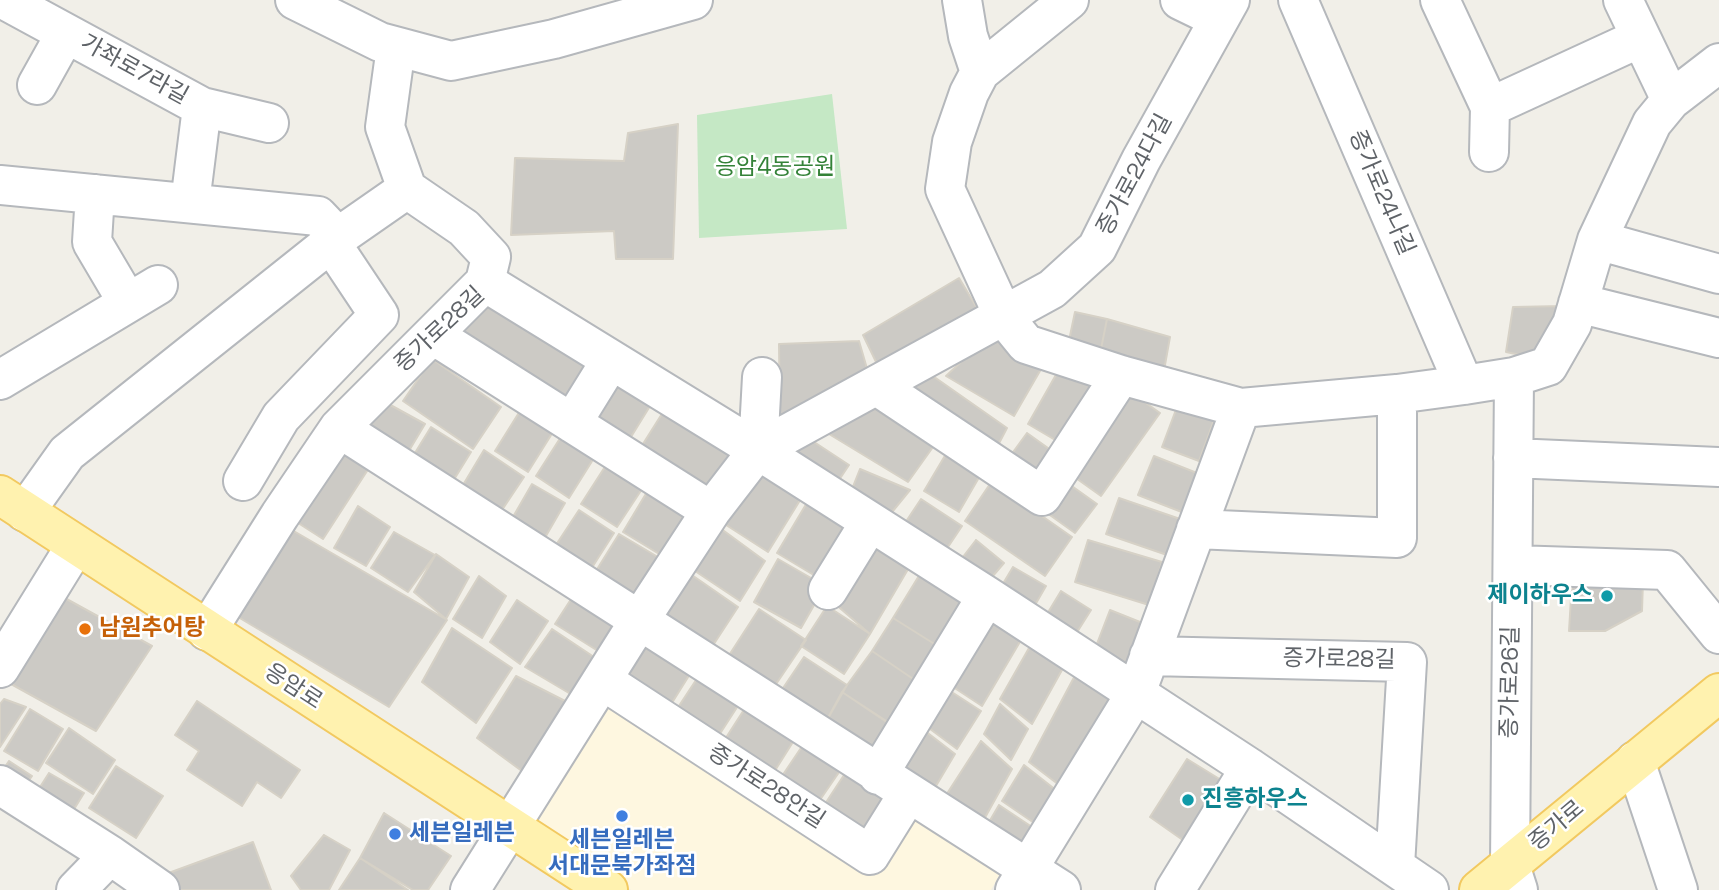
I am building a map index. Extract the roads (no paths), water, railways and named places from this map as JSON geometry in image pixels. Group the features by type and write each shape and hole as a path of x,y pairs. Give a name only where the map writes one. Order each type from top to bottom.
{"main road":[{"name":"응암로","path":"13,504 608,890"},
{"name":"증가로","path":"1479,890 1514,877 1635,761 1719,692"}],"street":[{"name":"가좌로7라길","path":"5,0 202,107 269,123"},
{"path":"295,0 380,42 450,61 554,39 682,1"},
{"path":"962,0 968,36 980,72"},
{"path":"1069,0 980,72 969,93 951,142 945,190 1004,317 1026,344 1121,375 1241,408 1464,385 1514,377 1548,366 1572,324 1597,240 1652,122 1671,100 1719,64"},
{"path":"1180,0 1225,10"},
{"name":"증가로24나길","path":"1298,0 1464,385"},
{"path":"1440,0 1490,107 1489,152"},
{"path":"1623,0 1671,100"},
{"name":"증가로24다길","path":"1004,317 1052,289 1097,248 1141,160 1225,10"},
{"path":"37,85 66,33"},
{"path":"1490,107 1640,38"},
{"path":"396,47 385,127 407,188 464,228 491,257 485,282"},
{"path":"190,203 202,107"},
{"path":"0,185 318,216 379,315 281,417 243,481"},
{"name":"응암로","path":"13,504 67,453 334,240 407,188"},
{"path":"0,380 143,294 92,242 95,194"},
{"path":"1597,240 1719,274"},
{"name":"증가로28길","path":"207,631 339,428 485,282 758,450 987,596 1251,768 1429,890"},
{"path":"1578,303 1719,338"},
{"path":"470,890 711,511 758,450 1004,317"},
{"path":"433,335 711,511"},
{"path":"572,423 611,360"},
{"path":"877,386 1042,496 1121,375"},
{"path":"758,450 761,377"},
{"name":"증가로26길","path":"1514,377 1514,877"},
{"path":"1196,529 1397,538 1397,394"},
{"path":"1021,880 1136,693 1241,408"},
{"path":"339,428 893,784 1021,880 1061,890"},
{"path":"270,434 317,459"},
{"path":"1513,458 1719,467"},
{"path":"828,590 870,522"},
{"path":"0,668 76,545"},
{"path":"1513,565 1667,570 1719,634"},
{"name":"증가로28안길","path":"602,680 870,855 893,784 987,596"},
{"name":"증가로28길","path":"1149,656 1407,662 1395,866"},
{"path":"1635,761 1678,890"},
{"path":"1175,890 1251,768"},
{"path":"0,785 160,890"},
{"path":"76,890 110,855"}],"place":[{"name":"제이하우스","path":"1607,596"},
{"name":"남원추어탕","path":"85,629"},
{"name":"진흥하우스","path":"1188,800"},
{"name":"세븐일레븐 서대문북가좌점","path":"622,816"},
{"name":"세븐일레븐","path":"395,834"}],"park label":[{"name":"응암4동공원","path":"775,168"}]}
